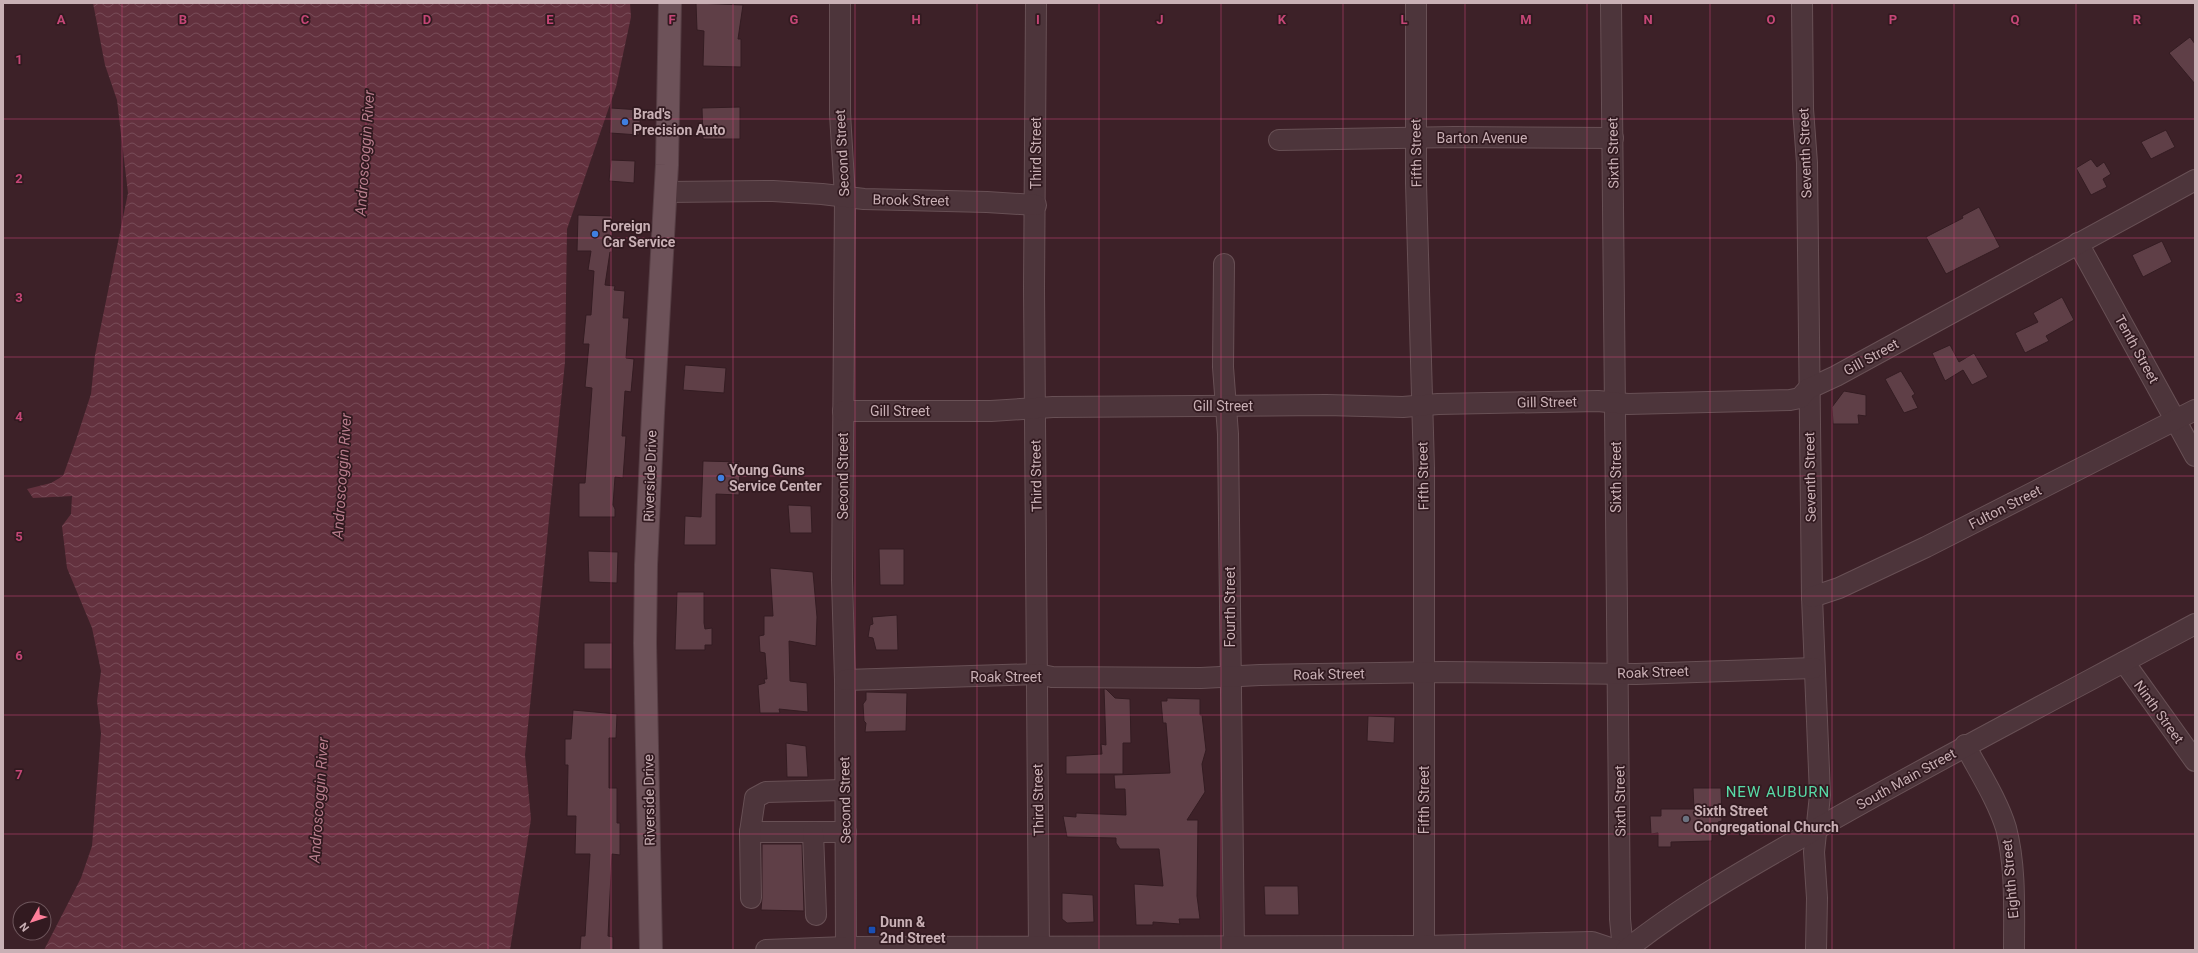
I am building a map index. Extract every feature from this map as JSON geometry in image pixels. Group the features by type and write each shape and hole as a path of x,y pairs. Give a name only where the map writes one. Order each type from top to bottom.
{"main road":[{"name":"Riverside Drive","path":"651,950 646,565 652,413 666,192 670,3"}],"street":[{"name":"Second Street","path":"840,3 840,114 845,197 845,361 843,411 842,580 845,680 844,790 846,832 846,949"},
{"name":"Third Street","path":"1036,3 1036,205 1034,288 1038,674 1036,780 1039,949"},
{"name":"Fifth Street","path":"1416,3 1416,138 1422,405 1424,948"},
{"name":"Sixth Street","path":"1611,3 1620,919 1623,950"},
{"name":"Seventh Street","path":"1802,3 1804,109 1807,163 1808,389 1812,597 1820,796 1814,852 1816,950"},
{"name":"Barton Avenue","path":"1279,140 1613,138"},
{"name":"Gill Street","path":"843,411 1036,409 1053,407 1422,405 1598,401 1616,403 1778,402 1800,398 1808,389 1843,372 2195,180"},
{"name":"Brook Street","path":"666,192 773,191 845,197 1036,205"},
{"name":"Tenth Street","path":"2078,243 2195,456"},
{"name":"Fourth Street","path":"1224,264 1223,367 1228,434 1234,948"},
{"name":"Fulton Street","path":"1812,597 1839,588 1926,547 2195,410"},
{"name":"South Main Street","path":"1626,950 1676,914 1816,829 1965,745 2195,624"},
{"name":"Ninth Street","path":"2124,662 2195,761"},
{"name":"Roak Street","path":"845,680 1038,674 1052,677 1124,679 1424,673 1618,674 1814,668"},
{"name":"Eighth Street","path":"1965,745 1987,786 2006,828 2011,854 2014,950"},
{"path":"751,898 750,832 755,798 766,792 844,790"},
{"path":"750,832 846,832"},
{"path":"813,832 816,915"},
{"path":"766,950 1424,948 1592,942 1616,950"}],"water":[{"name":"Androscoggin River","path":"93,3 630,3 631,17 616,87 567,229 565,362 525,755 531,819 510,950 44,950 49,941 52,941 52,934 81,878 92,846 101,733 97,701 101,671 92,628 67,568 62,526 71,514 72,496 33,498 27,489 51,483 63,476 76,440 91,394 95,355 128,193 117,100 105,65"}],"building":[{"path":"696,3 743,5 738,39 741,39 741,67 703,66 704,31 697,30"},
{"path":"2190,37 2195,44 2195,84 2169,53"},
{"path":"740,107 740,139 703,139 702,108"},
{"name":"Brad's Precision Auto","path":"611,108 641,110 639,135 610,133"},
{"path":"2166,130 2175,147 2151,159 2141,142"},
{"path":"2091,159 2097,167 2104,162 2111,174 2103,179 2107,187 2091,195 2076,168"},
{"path":"611,160 635,161 634,183 609,181"},
{"path":"1979,207 2000,247 1946,274 1926,237 1963,218 1962,216"},
{"path":"578,215 612,216 612,252 610,252 605,285 615,286 614,290 625,291 623,318 629,318 626,358 634,359 631,392 625,391 622,436 626,436 623,478 615,477 613,505 615,509 615,517 579,517 579,483 585,483 592,388 585,387 589,344 583,344 586,315 591,315 594,271 588,270 591,251 577,251"},
{"path":"2162,241 2172,262 2143,277 2132,255"},
{"path":"2062,297 2074,320 2046,336 2049,341 2025,353 2015,333 2038,322 2033,313"},
{"path":"1950,345 1959,362 1974,353 1988,377 1972,385 1963,370 1945,381 1932,353"},
{"path":"685,365 726,368 724,393 683,390"},
{"path":"1901,371 1915,394 1912,396 1918,408 1904,413 1885,379"},
{"path":"1844,391 1866,395 1866,416 1858,415 1859,424 1833,424 1832,407"},
{"path":"703,461 740,462 739,495 716,494 716,545 684,545 685,516 701,517"},
{"path":"788,505 811,506 812,533 790,533"},
{"path":"879,549 904,549 904,585 880,585"},
{"path":"588,551 618,552 617,583 589,582"},
{"path":"770,568 813,572 817,617 816,646 789,641 790,681 807,683 808,712 779,709 780,713 760,713 758,685 765,683 764,679 767,679 765,653 760,652 759,636 764,635 764,616 773,616"},
{"path":"677,592 704,592 705,629 712,628 712,645 705,645 705,650 675,650"},
{"path":"897,615 898,650 876,650 873,638 868,637 870,625 873,624 872,617"},
{"path":"584,643 612,643 612,669 584,669"},
{"path":"1104,689 1106,689 1115,698 1130,699 1131,743 1123,743 1123,774 1066,774 1066,756 1102,754 1101,744 1106,745"},
{"path":"866,692 907,693 906,731 865,732 866,723 864,721 863,704 866,700"},
{"path":"1167,698 1200,699 1200,715 1202,715 1206,750 1202,764 1205,792 1187,820 1198,820 1197,896 1200,919 1179,919 1180,924 1153,922 1153,925 1136,925 1134,884 1163,886 1159,849 1120,849 1116,843 1116,838 1067,837 1063,816 1076,817 1076,813 1126,815 1125,789 1115,789 1114,775 1170,773 1166,723 1163,723 1161,701 1167,701"},
{"path":"573,710 617,714 616,738 609,738 609,788 617,788 617,823 620,823 620,855 612,854 608,936 613,937 613,950 580,950 581,936 585,936 590,854 575,854 576,816 567,816 568,765 565,765 565,739 571,739"},
{"path":"1368,716 1395,717 1394,743 1367,741"},
{"path":"786,743 806,746 808,777 787,777"},
{"name":"Sixth Street Congregational Church","path":"1693,788 1721,788 1722,821 1718,822 1718,833 1712,833 1712,841 1671,842 1671,847 1658,847 1658,833 1651,834 1650,816 1661,816 1661,809 1694,809"},
{"path":"762,844 802,844 804,911 761,910"},
{"path":"1264,886 1298,886 1299,915 1265,915"},
{"path":"1062,893 1093,895 1094,922 1067,923 1062,919"}],"place":[{"name":"Brad's Precision Auto","path":"625,122"},
{"name":"Foreign Car Service","path":"595,234"},
{"name":"Young Guns Service Center","path":"721,478"},
{"name":"Sixth Street Congregational Church","path":"1686,819"},
{"name":"Dunn & 2nd Street","path":"872,930"}],"district":[{"name":"NEW AUBURN","path":"1778,792"}]}
